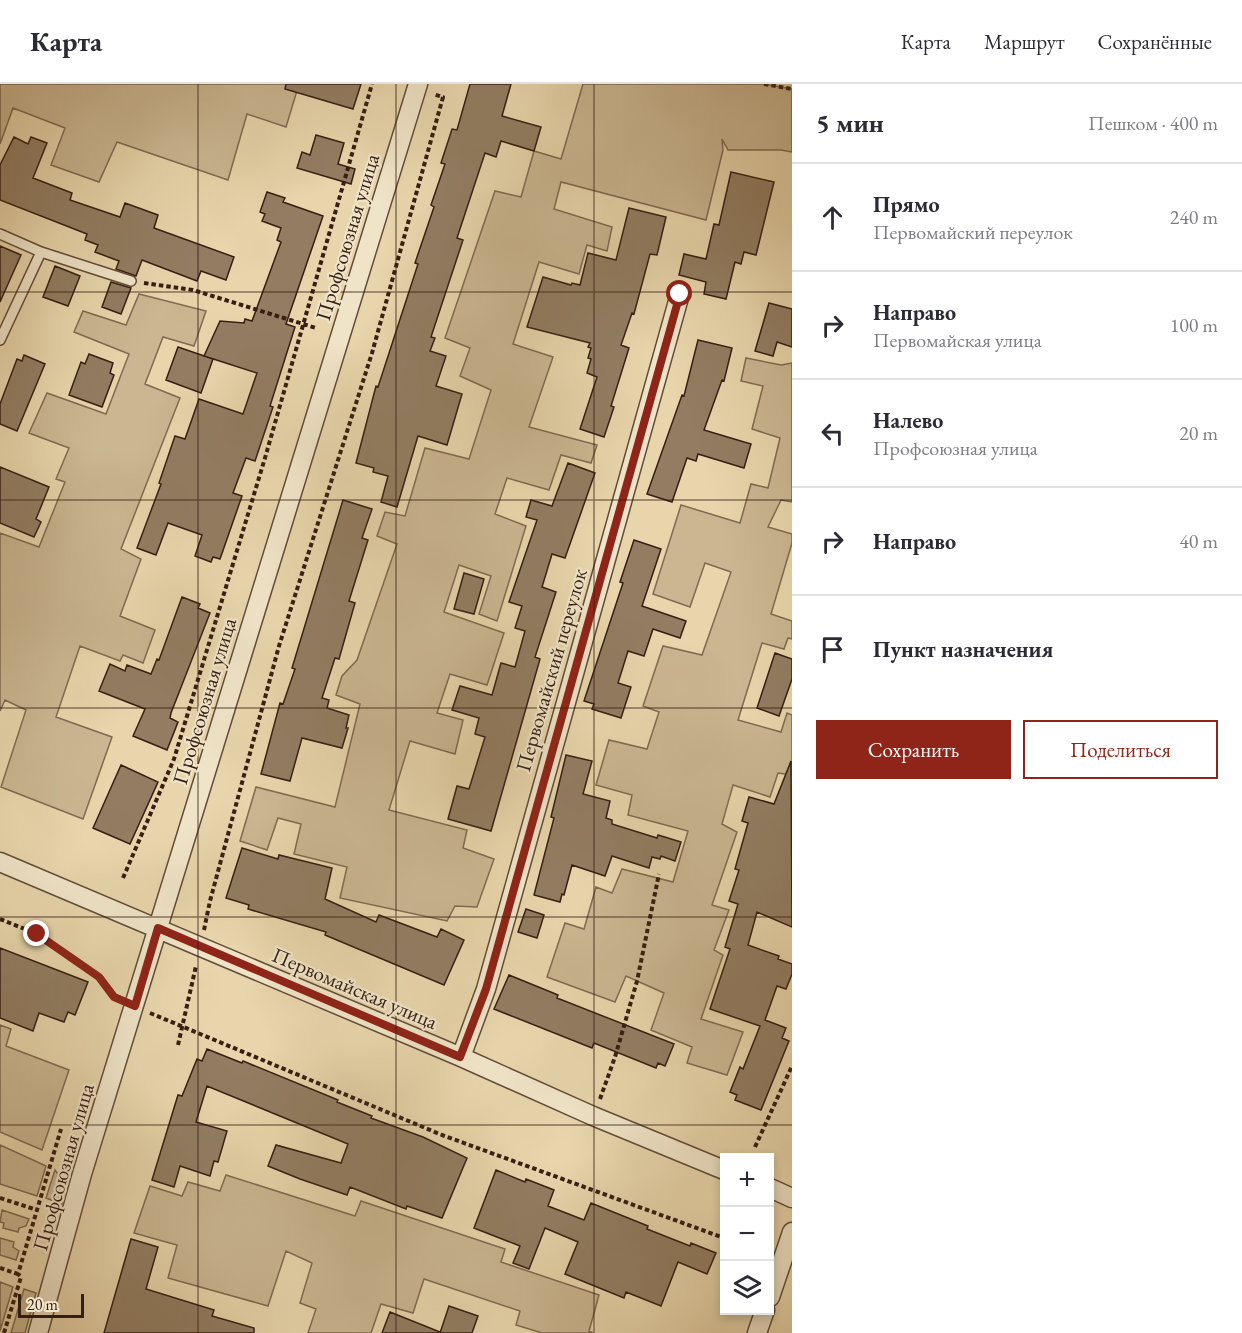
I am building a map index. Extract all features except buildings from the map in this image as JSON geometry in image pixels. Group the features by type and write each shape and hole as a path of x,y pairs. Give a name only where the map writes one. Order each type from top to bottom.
{"street":[{"name":"Профсоюзная улица","path":"38,1333 82,1174 418,84"},
{"name":"Первомайский переулок","path":"460,1057 486,989 680,294"},
{"name":"Первомайская улица","path":"0,862 720,1168"},
{"path":"774,1190 792,1198"},
{"path":"774,1285 792,1232"},
{"path":"757,1333 764,1315"}],"lane":[{"path":"0,234 41,252 131,281"},
{"path":"0,340 41,252"}],"path":[{"path":"123,878 174,759 304,325 372,84"},
{"path":"764,84 792,89"},
{"path":"178,1045 210,901 279,646 372,353 439,111"},
{"path":"131,281 193,290 316,328"},
{"path":"593,1116 615,1057 637,981 659,874"},
{"path":"0,919 37,934 99,977 114,997 182,1027 442,1135 720,1237"},
{"path":"755,1147 792,1066"},
{"path":"18,1274 61,1129"},
{"path":"0,1198 37,1210"},
{"path":"0,1268 21,1277 4,1333"}],"shaded area":[{"path":"0,84 299,84 286,127 247,114 228,180 117,142 99,182 51,165 65,128 13,108 0,144"},
{"path":"583,84 764,84 792,89 792,152 728,150 722,139 723,150 706,220 561,182 554,209 612,227 607,251 587,245 579,274 539,262 513,344 553,357 529,427 597,445 591,463 561,455 549,490 507,478 495,514 526,526 497,621 479,614 491,576 459,565 444,612 504,633 487,685 450,674 437,713 463,720 455,754 410,741 389,810 467,830 463,848 494,859 477,907 455,906 447,921 340,898 347,867 294,854 301,824 278,818 267,850 240,841 256,787 335,807 360,704 336,695 342,676 357,660 397,544 377,536 385,512 405,516 425,448 469,459 491,390 460,376 470,348 445,338 495,191 521,197 534,151 561,159"},
{"path":"139,294 206,311 194,346 163,337 145,384 180,398 121,549 141,559 120,616 155,630 143,663 123,655 120,661 80,646 56,717 112,737 83,819 1,787 26,710 5,700 0,711 0,533 39,547 65,482 56,479 69,448 29,433 47,393 106,414 129,354 74,332 83,311 126,325"},
{"path":"746,358 781,365 792,363 792,502 781,500 768,527 792,534 792,543 771,614 792,621 792,639 788,638 784,649 762,643 738,720 781,732 787,713 792,715 792,775 778,773 770,797 733,785 722,824 737,832 712,905 729,910 714,950 723,955 701,1019 743,1032 727,1075 687,1063 692,1047 651,1030 664,993 626,976 615,1002 547,977 565,923 584,929 596,887 612,893 622,869 673,882 688,831 628,815 632,795 596,785 609,740 647,749 659,712 643,706 663,646 702,655 731,572 705,563 690,607 653,594 681,505 740,523 751,484 768,488 780,438 752,429 763,386 741,381"},
{"path":"0,1025 11,1029 6,1046 69,1070 42,1150 0,1132"},
{"path":"0,1145 46,1166 37,1196 0,1184"},
{"path":"55,1170 64,1183 62,1204 46,1198"},
{"path":"226,1175 355,1216 361,1201 505,1249 501,1262 599,1295 589,1331 593,1333 542,1333 516,1325 520,1311 424,1279 413,1313 381,1304 371,1333 308,1333 316,1309 300,1303 312,1263 286,1251 268,1306 168,1278 177,1245 134,1233 150,1186 182,1196 188,1182 220,1191"},
{"path":"2,1210 29,1219 26,1226 19,1228 18,1232 3,1228 4,1223 0,1222"},
{"path":"0,1238 14,1242 13,1247 19,1251 16,1260 0,1255"},
{"path":"0,1282 13,1287 0,1331"},
{"path":"24,1289 36,1293 25,1333 11,1333"}],"route":[{"path":"37,934 99,977 114,997 135,1006 158,928 460,1057 486,989 680,294"}]}
